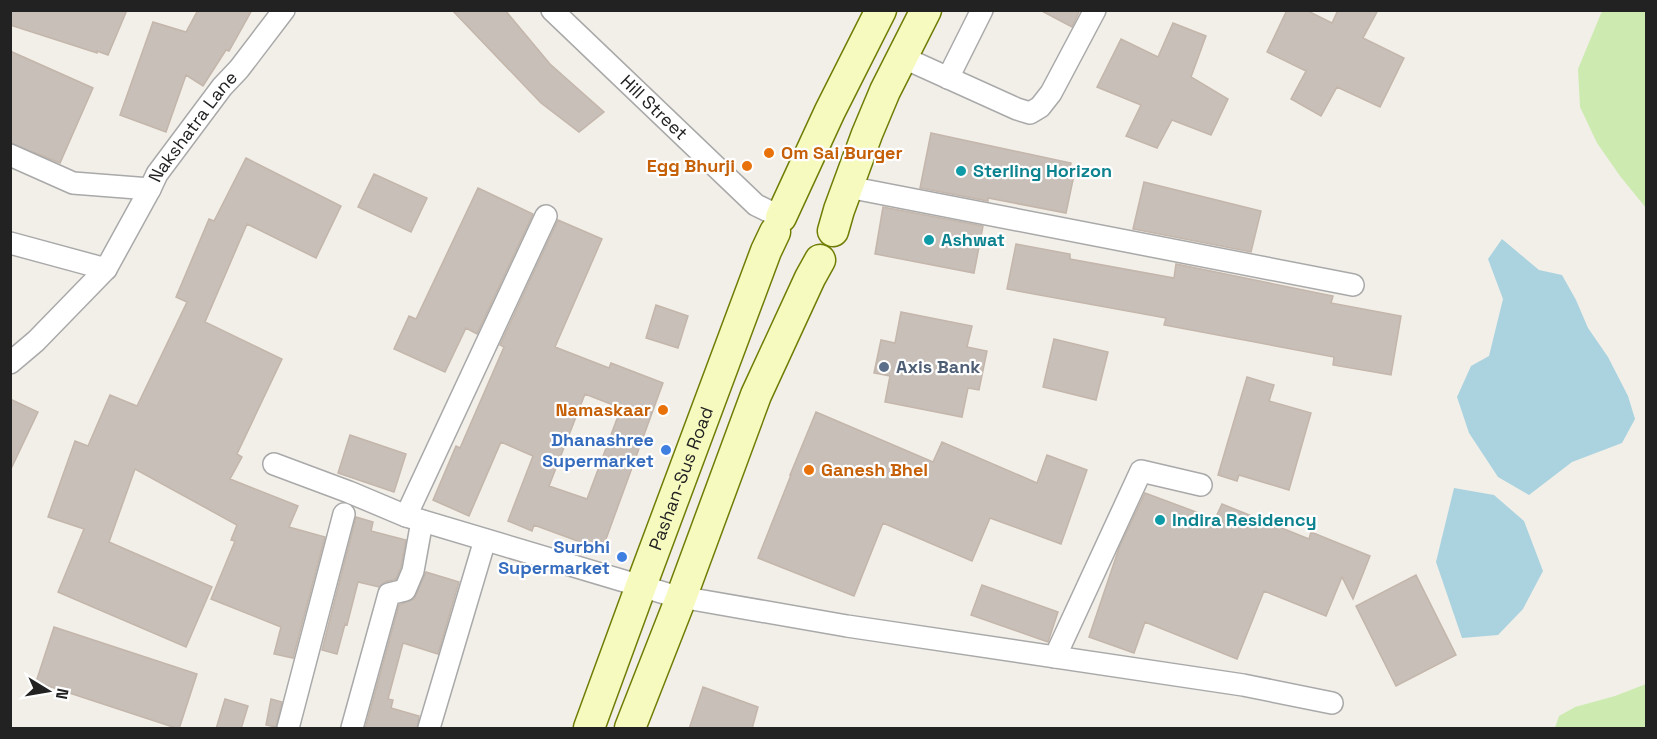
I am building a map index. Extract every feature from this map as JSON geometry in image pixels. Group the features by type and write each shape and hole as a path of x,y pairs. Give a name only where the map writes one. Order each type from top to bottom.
{"main road":[{"name":"Pashan-Sus Road","path":"590,729 766,251 771,218 830,111 880,10"},
{"path":"630,729 756,395 810,278 820,260 831,248 839,210 867,134 926,10"},
{"path":"820,260 807,264 795,263 784,256 777,245 771,218 792,208 805,206 818,209 828,218 833,231"}],"street":[{"name":"Nakshatra Lane","path":"10,155 73,183 150,189 157,174 284,10"},
{"name":"Hill Street","path":"552,10 771,218"},
{"path":"948,78 982,10"},
{"path":"902,57 1030,113 1040,107 1051,93 1095,10"},
{"path":"848,187 1353,285"},
{"path":"10,363 36,341 106,268 150,189"},
{"path":"352,729 389,594 405,590 413,571 414,519 546,216"},
{"path":"10,243 106,268"},
{"path":"274,464 414,519 681,598 847,626 1243,684 1332,703"},
{"path":"1055,657 1141,471 1201,485"},
{"path":"288,729 344,514"},
{"path":"429,729 485,540"}],"green space":[{"path":"1602,11 1646,11 1646,208 1597,143 1580,107 1578,69"},
{"path":"1646,684 1646,728 1555,728 1559,716 1575,707 1615,696"}],"water":[{"path":"1502,239 1539,270 1562,275 1588,328 1608,357 1628,396 1635,419 1622,443 1572,462 1529,495 1498,477 1469,433 1457,397 1471,366 1489,356 1503,299 1488,259"},
{"path":"1454,488 1494,495 1524,521 1543,571 1523,609 1498,635 1462,638 1436,562"}],"building":[{"path":"10,10 127,10 108,55 10,25"},
{"path":"198,10 252,10 229,51 226,50 203,86 186,75 166,132 120,115 153,22 186,32"},
{"path":"452,10 505,10 550,64 604,112 579,132 541,103"},
{"path":"1040,10 1080,10 1072,27"},
{"path":"1287,10 1306,10 1332,23 1338,10 1378,10 1363,38 1404,58 1380,107 1337,87 1321,116 1291,99 1306,71 1267,52"},
{"path":"1173,23 1206,36 1191,77 1228,99 1211,135 1172,120 1157,148 1126,136 1141,105 1097,87 1121,39 1158,57"},
{"path":"10,51 93,88 60,163 10,143"},
{"name":"Sterling Horizon","path":"931,133 1071,163 1069,174 1074,175 1066,213 920,188"},
{"path":"246,158 341,206 316,258 247,224 205,322 282,359 237,454 242,457 230,479 298,506 289,527 325,537 293,658 274,654 281,627 211,599 235,541 231,540 237,525 135,469 109,542 212,587 186,647 58,592 84,529 48,517 75,441 88,446 110,395 137,406 187,302 176,297 209,219 214,221"},
{"path":"374,174 427,198 411,232 358,207"},
{"path":"1144,182 1261,211 1251,252 1133,229"},
{"path":"478,188 533,214 477,334 466,328 445,372 394,349 409,316 416,319"},
{"name":"Ashwat","path":"883,207 983,226 974,273 875,254"},
{"path":"558,220 602,239 555,347 609,368 611,363 663,383 602,550 534,525 532,531 508,521 533,456 501,442 469,516 433,500 456,446 460,448 504,347 500,345","holes":["585,394 621,408 587,499 549,486"]},
{"path":"1016,244 1070,254 1070,259 1174,278 1176,264 1333,296 1331,303 1401,316 1391,375 1333,365 1334,357 1164,325 1166,318 1007,289"},
{"path":"656,305 688,316 678,348 646,338"},
{"path":"901,312 972,326 967,347 987,351 979,390 968,388 962,417 885,402 890,376 874,373 881,340 895,343"},
{"path":"1054,339 1108,352 1096,400 1043,387"},
{"path":"1247,377 1274,385 1269,401 1311,413 1289,490 1239,475 1237,481 1218,475"},
{"path":"10,399 38,412 10,471"},
{"path":"816,412 933,462 942,442 1037,483 1047,455 1087,470 1061,544 990,518 972,561 883,523 854,596 758,558"},
{"path":"350,435 406,454 394,492 338,473"},
{"path":"1145,493 1215,519 1222,504 1309,539 1311,532 1370,556 1353,599 1342,577 1326,616 1264,591 1237,659 1145,622 1134,653 1089,637 1119,548"},
{"path":"356,517 373,522 371,531 406,540 401,567 396,579 385,582 379,587 358,582 337,654 322,650"},
{"path":"426,572 459,582 438,654 403,643 388,699 393,700 391,708 419,716 417,729 365,729 399,605 414,599"},
{"path":"1416,575 1456,655 1396,686 1356,606"},
{"path":"982,585 1058,612 1048,642 971,615"},
{"path":"54,627 197,674 179,729 36,682"},
{"path":"703,687 758,707 752,729 689,729"},
{"path":"225,699 248,706 241,729 216,729"},
{"path":"271,699 282,702 276,727 266,725"}],"place":[{"name":"Om Sai Burger","path":"769,153"},
{"name":"Egg Bhurji","path":"747,166"},
{"name":"Sterling Horizon","path":"961,171"},
{"name":"Ashwat","path":"929,240"},
{"name":"Axis Bank","path":"884,367"},
{"name":"Namaskaar","path":"663,410"},
{"name":"Dhanashree Supermarket","path":"666,450"},
{"name":"Ganesh Bhel","path":"809,470"},
{"name":"Indira Residency","path":"1160,520"},
{"name":"Surbhi Supermarket","path":"622,557"}]}
